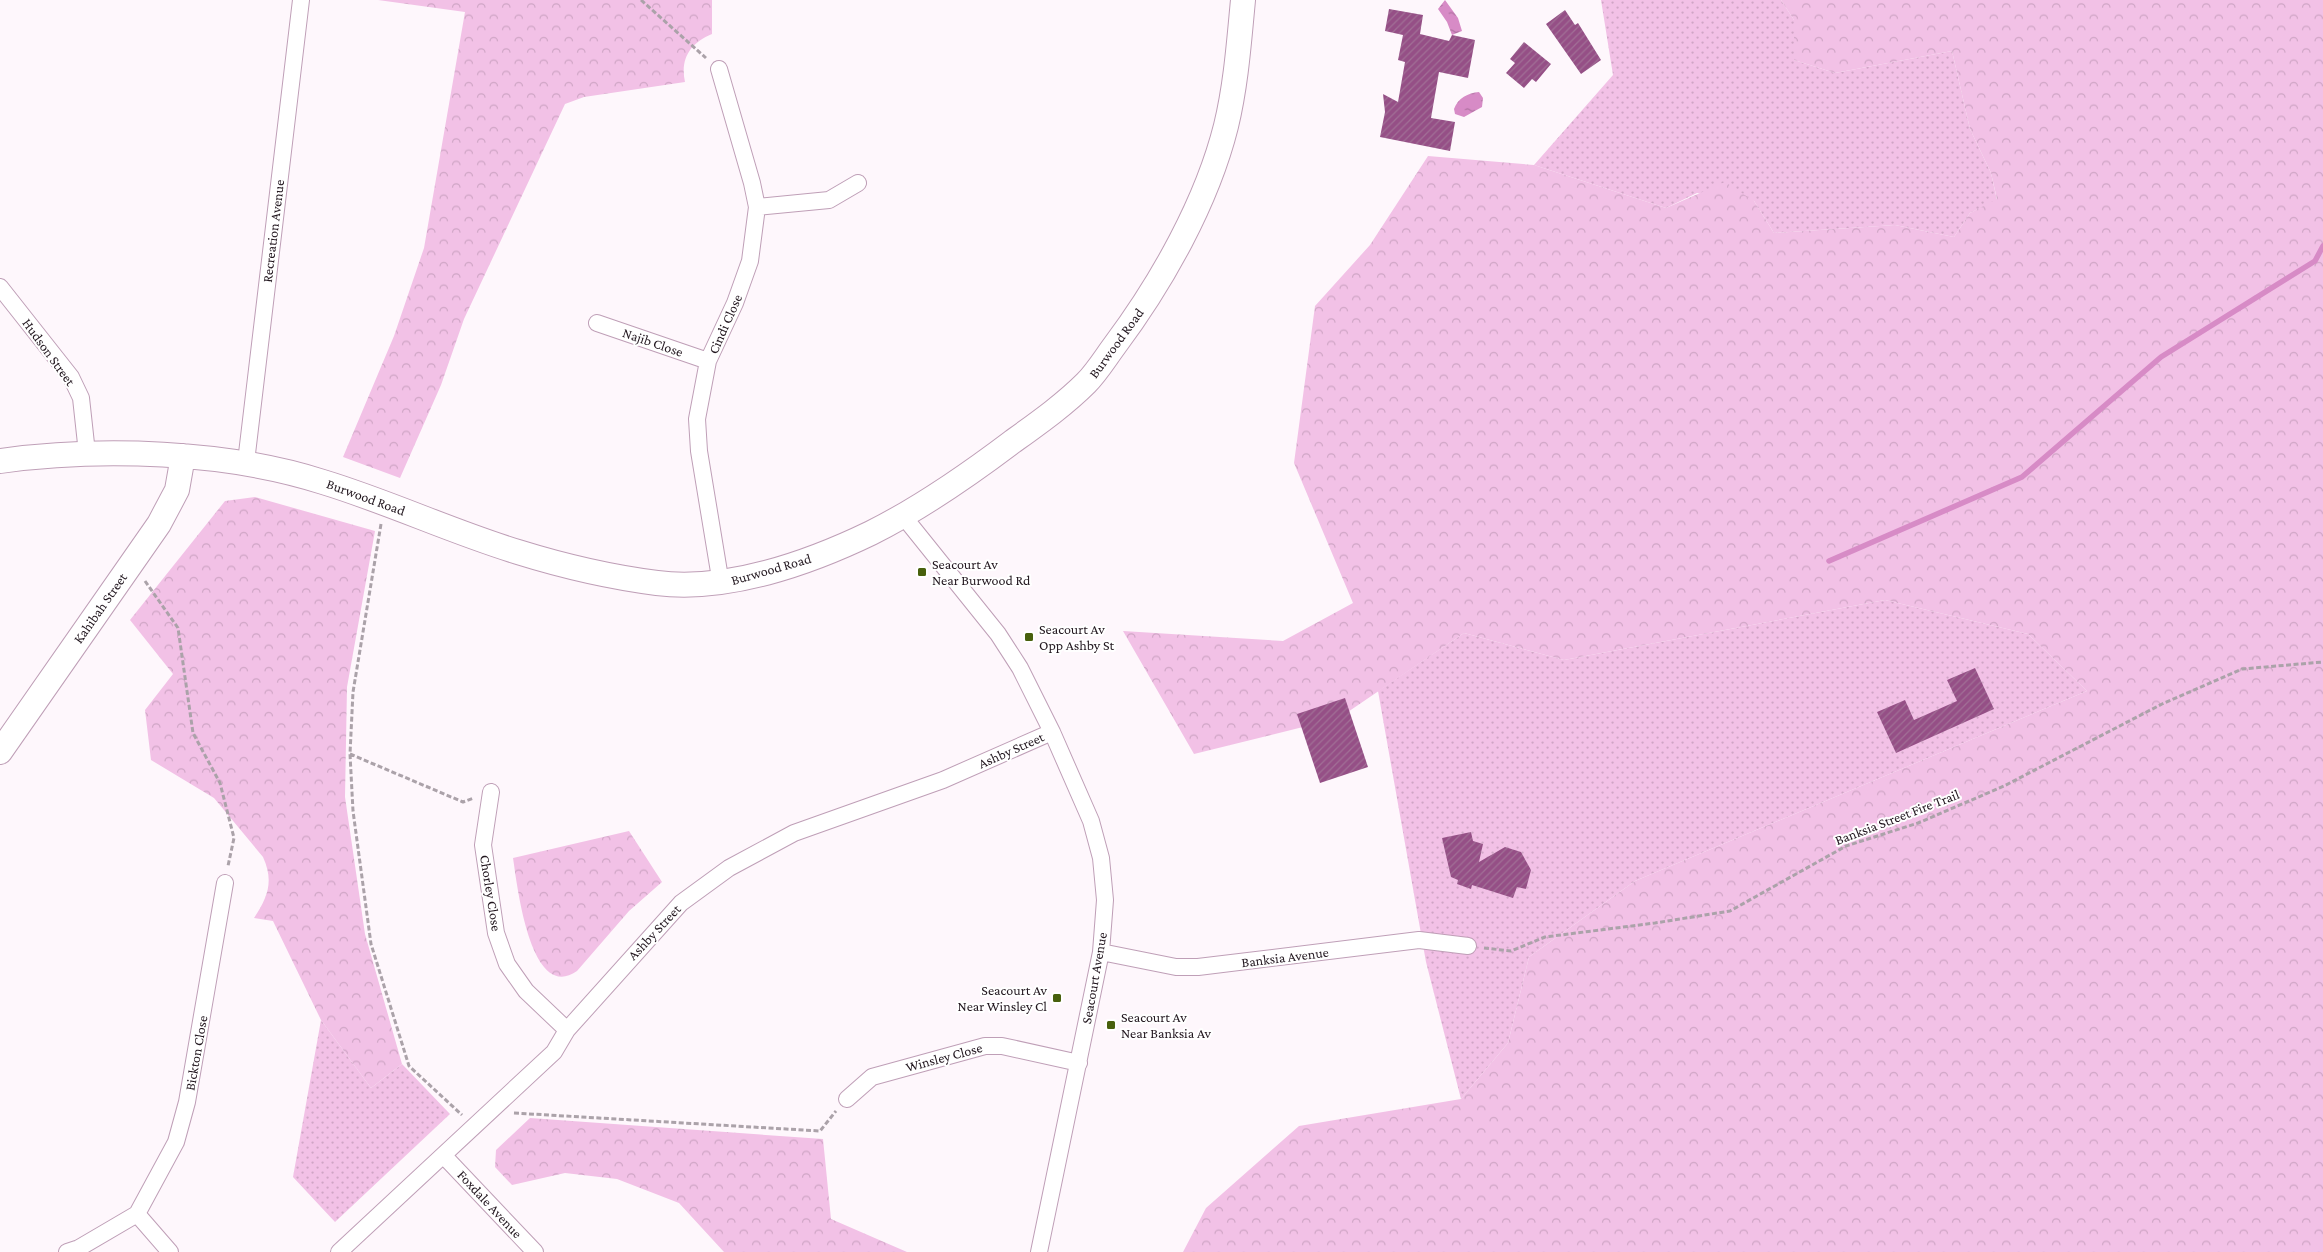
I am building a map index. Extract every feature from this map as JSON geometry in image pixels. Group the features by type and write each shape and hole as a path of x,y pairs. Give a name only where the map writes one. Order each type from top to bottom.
{"main road":[{"name":"Burwood Road","path":"0,461 87,454 183,456 246,462 321,481 516,552 591,572 662,584 721,584 781,568 845,546 904,517 976,469 1038,423 1088,381 1131,323 1176,250 1203,193 1226,127 1237,63 1243,0"},
{"name":"Kahibah Street","path":"0,752 158,524 177,490 183,456"}],"street":[{"name":"Recreation Avenue","path":"246,462 301,0"},
{"name":"Cindi Close","path":"719,69 752,182 757,207 750,260 736,303 708,361 697,419 698,451 721,584"},
{"path":"757,207 829,200 858,183"},
{"name":"Hudson Street","path":"0,287 71,378 81,398 87,454"},
{"name":"Najib Close","path":"597,323 708,361"},
{"name":"Seacourt Avenue","path":"904,517 998,634 1020,668 1052,732 1091,821 1101,858 1105,900 1101,952 1039,1252"},
{"name":"Ashby Street","path":"338,1252 476,1127 554,1052 567,1030 681,902 729,868 794,833 943,780 1052,732"},
{"name":"Chorley Close","path":"491,792 483,845 496,933 507,964 526,991 567,1030"},
{"name":"Bickton Close","path":"137,1214 176,1142 187,1102 225,882"},
{"name":"Banksia Avenue","path":"1101,952 1183,967 1218,965 1418,940 1468,946"},
{"name":"Winsley Close","path":"847,1099 872,1077 985,1046 1002,1046 1079,1063"},
{"name":"Foxdale Avenue","path":"444,1156 536,1252"},
{"path":"67,1252 79,1248 137,1214 170,1252"}],"path":[{"path":"641,0 719,69"},
{"path":"385,503 353,692 350,754 353,811 371,944 409,1066 476,1127"},
{"path":"132,562 178,628 193,733 220,783 234,838 225,882"},
{"name":"Banksia Street Fire Trail","path":"1468,946 1511,952 1545,937 1730,911 1846,846 1918,823 2004,786 2162,704 2242,669 2323,662"},
{"path":"350,754 463,802 491,792"},
{"path":"491,1112 820,1130 847,1099"}],"green space":[{"path":"378,0 712,0 712,34 698,42 688,53 684,66 685,82 584,97 565,104 464,319 441,385 400,478 343,457 394,336 424,248 465,12"},
{"path":"1601,0 1781,0 1794,20 1794,60 1835,73 1952,51 1970,129 1991,173 1997,200 1970,213 1954,237 1895,225 1774,233 1754,201 1697,193 1666,208 1534,165 1613,75"},
{"path":"1781,0 2323,0 2323,1252 1183,1252 1206,1208 1299,1126 1461,1099 1508,1043 1529,957 1635,881 2087,691 2028,634 1885,600 1564,660 1464,633 1339,718 1194,754 1123,631 1283,641 1353,603 1294,463 1315,306 1370,245 1428,156 1534,165 1666,208 1725,182 1754,201 1774,233 1895,225 1954,237 1970,213 1997,199 1991,173 1970,129 1952,51 1835,73 1794,60 1794,20"},
{"path":"255,497 375,531 347,687 345,797 365,934 402,1064 371,1088 321,1020 273,921 254,918 263,903 268,889 268,874 263,857 214,798 151,760 145,710 173,674 130,620 225,501"},
{"path":"1885,600 2028,634 2087,691 1635,881 1529,957 1508,1043 1461,1099 1426,962 1378,691 1464,633 1564,660"},
{"path":"629,831 662,882 629,911 577,971 561,977 548,971 537,956 529,936 518,891 513,858"},
{"path":"321,1020 371,1088 402,1064 450,1114 335,1222 293,1177"},
{"path":"530,1118 823,1139 831,1219 907,1252 724,1252 679,1203 617,1179 565,1173 512,1185 495,1167 496,1150"}],"water":[{"path":"1445,0 1458,18 1462,31 1452,35 1447,22 1438,9"},
{"path":"1479,92 1483,98 1482,107 1464,117 1455,114 1454,109 1461,99 1467,95"}],"building":[{"path":"1389,9 1423,15 1420,34 1449,41 1452,35 1475,40 1468,78 1439,72 1431,118 1455,122 1450,151 1380,137 1385,112 1383,94 1398,102 1405,62 1398,60 1403,35 1385,31"},
{"path":"1565,10 1575,25 1578,23 1601,60 1581,74 1546,24"},
{"path":"1524,42 1551,64 1536,82 1532,79 1524,88 1506,73 1515,63 1510,59"},
{"path":"1975,668 1994,709 1896,753 1877,712 1905,700 1914,720 1957,701 1947,680"},
{"path":"1345,698 1368,767 1320,783 1297,714"},
{"path":"1471,832 1473,841 1483,844 1479,862 1505,847 1521,852 1531,870 1526,889 1517,887 1513,898 1472,885 1471,889 1457,884 1458,880 1451,877 1442,838"}],"waterway":[{"path":"1829,561 2022,477 2161,357 2315,261 2323,246"}],"place":[{"name":"Seacourt Av Near Burwood Rd","path":"922,572"},
{"name":"Seacourt Av Opp Ashby St","path":"1029,637"},
{"name":"Seacourt Av Near Winsley Cl","path":"1057,998"},
{"name":"Seacourt Av Near Banksia Av","path":"1111,1025"}]}
